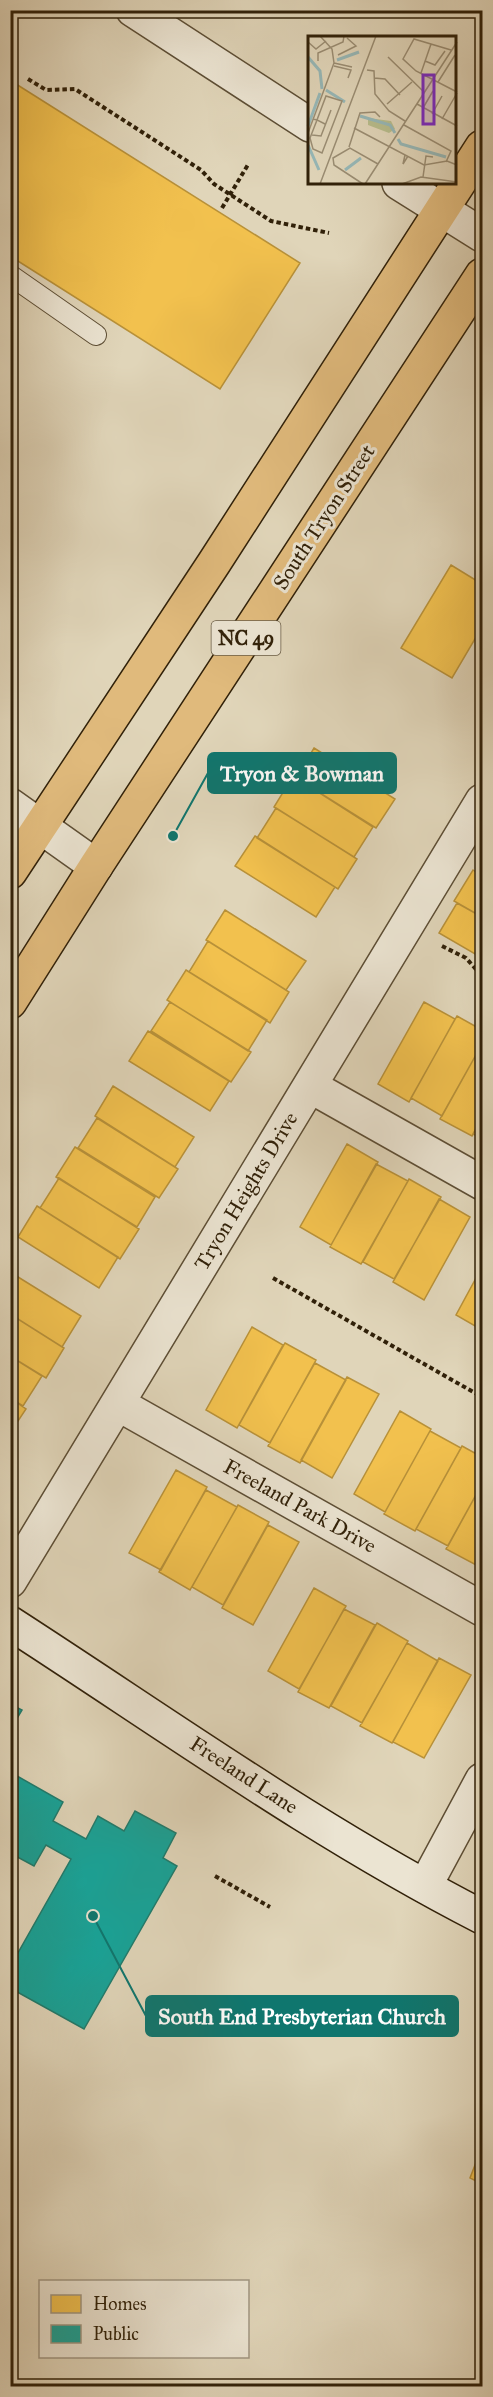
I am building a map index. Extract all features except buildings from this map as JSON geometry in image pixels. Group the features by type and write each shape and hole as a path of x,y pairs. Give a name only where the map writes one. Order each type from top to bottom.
{"main road":[{"name":"NC 49","path":"10,872 214,563 483,147"},
{"name":"South Tryon Street","path":"10,1002 96,866 483,275"}],"street":[{"path":"133,10 308,124"},
{"path":"401,184 483,235"},
{"name":"Tryon Heights Drive","path":"10,1581 483,801"},
{"path":"10,805 96,866"},
{"path":"310,1086 483,1183"},
{"name":"Freeland Park Drive","path":"118,1404 483,1609"},
{"name":"Freeland Lane","path":"10,1623 317,1822 425,1886 483,1917"},
{"path":"425,1886 483,1780"}],"lane":[{"path":"10,275 96,335"}],"path":[{"path":"28,79 46,90 75,89 201,170 214,184 271,221 329,233"},
{"path":"222,208 249,163"},
{"path":"439,944 466,958 483,976"},
{"path":"273,1278 483,1397"},
{"path":"215,1876 270,1907"}],"place":[{"name":"Tryon & Bowman","path":"173,836"},
{"name":"South End Presbyterian Church","path":"93,1916"}]}
